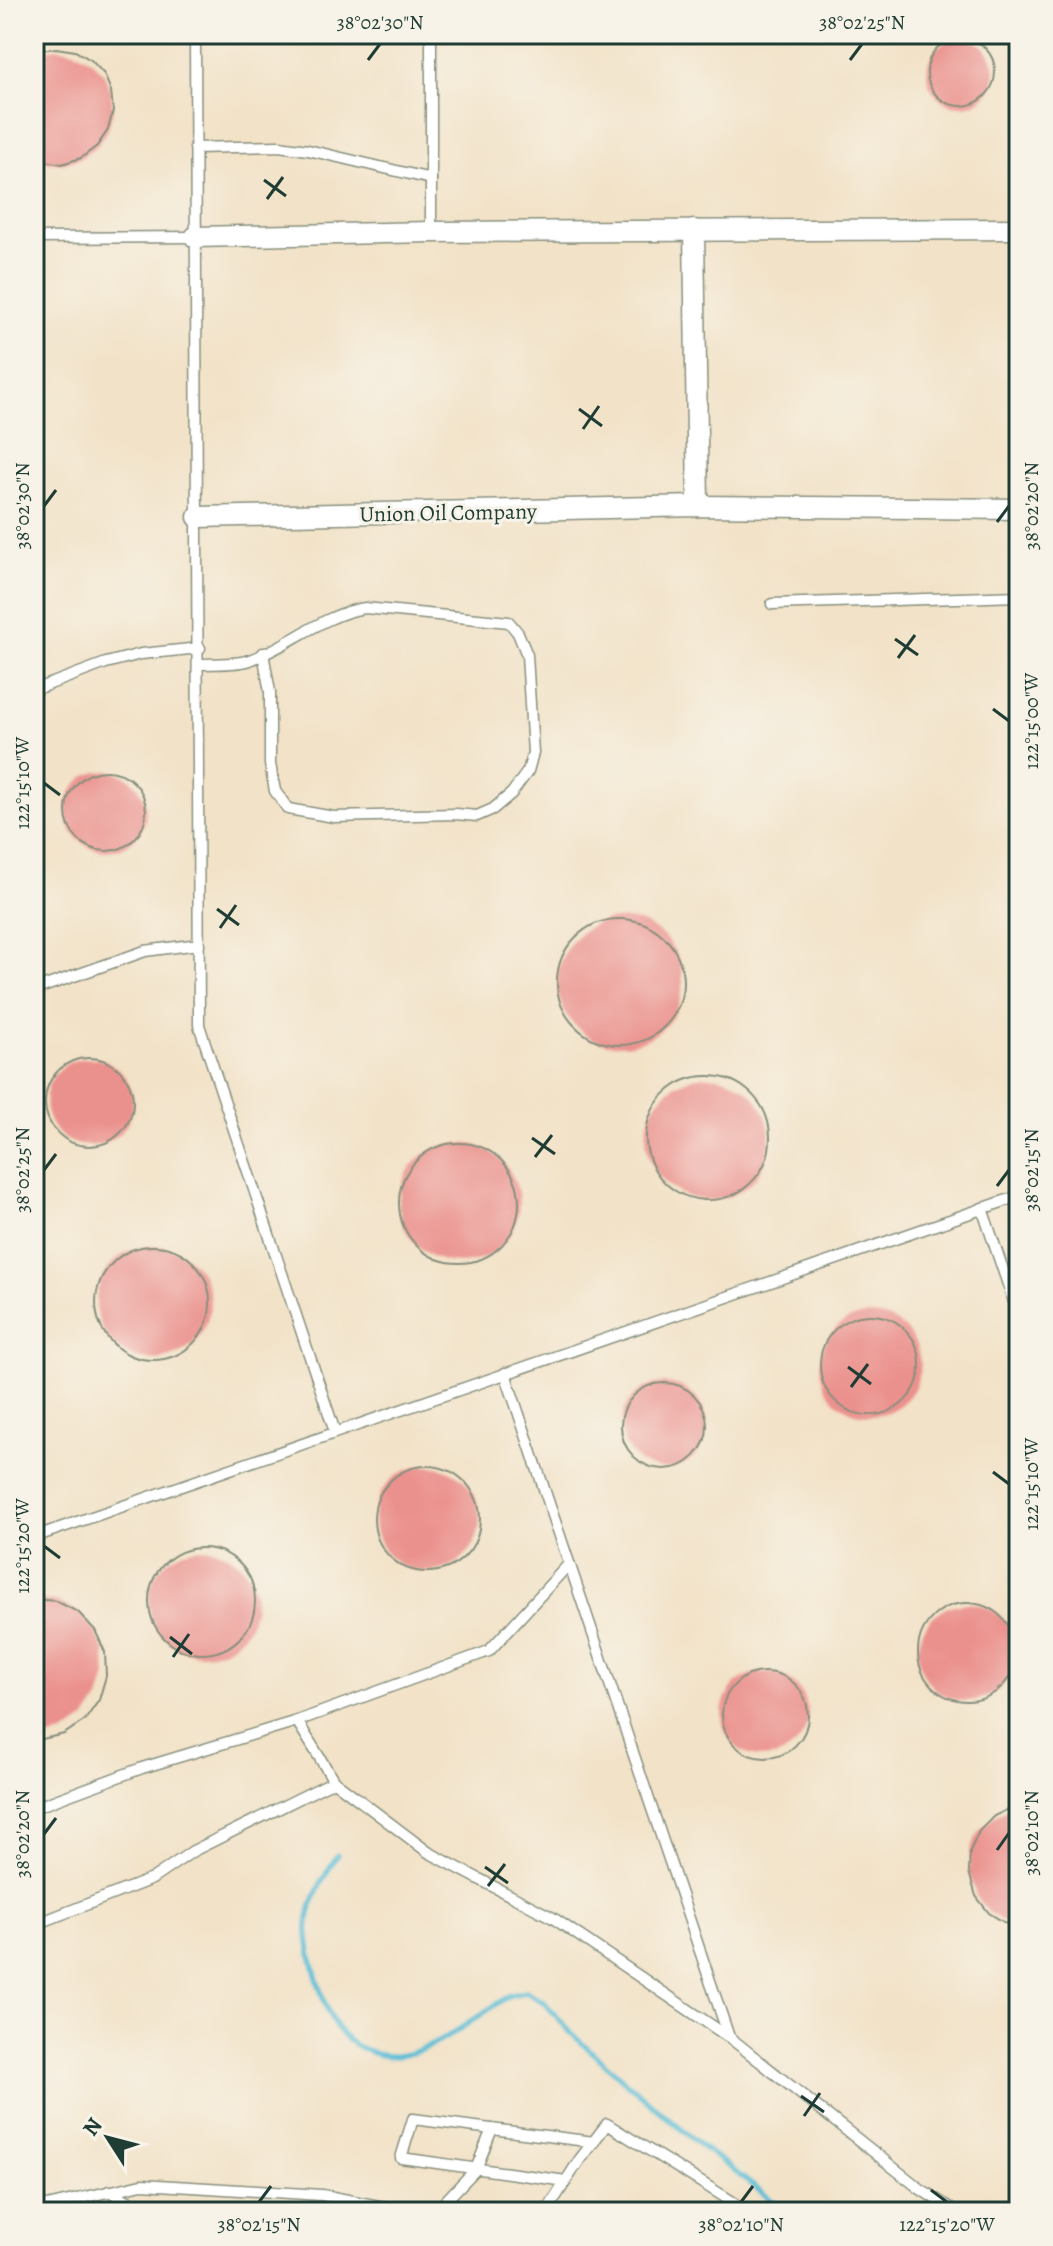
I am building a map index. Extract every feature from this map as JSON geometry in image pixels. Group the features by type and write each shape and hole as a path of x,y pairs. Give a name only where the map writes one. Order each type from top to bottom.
{"street":[{"path":"195,237 431,232 1019,229"},
{"path":"694,230 698,506"},
{"name":"Union Oil Company","path":"198,517 698,506 1019,509"}],"lane":[{"path":"195,34 200,648 199,1025 335,1432"},
{"path":"431,34 431,232"},
{"path":"195,148 279,146 431,179"},
{"path":"34,238 195,237"},
{"path":"772,604 1019,596"},
{"path":"200,664 248,661 263,653 350,610 365,608 509,622 518,633 527,655 533,753 528,771 512,793 493,809 477,816 334,817 288,809 275,791 270,764 270,692 263,653"},
{"path":"34,690 129,657 200,648"},
{"path":"34,990 145,951 199,944"},
{"path":"34,1537 1019,1196"},
{"path":"982,1208 1019,1317"},
{"path":"505,1373 729,2037"},
{"path":"34,1808 142,1768 297,1721 489,1651 569,1564"},
{"path":"297,1721 334,1781 469,1871 565,1924 729,2037 919,2188 956,2212"},
{"path":"34,1925 152,1879 193,1851 334,1781"},
{"path":"566,2181 401,2158 413,2119 594,2142"},
{"path":"546,2212 607,2124 749,2212"},
{"path":"435,2212 476,2169 492,2129"},
{"path":"34,2209 142,2184 322,2195 410,2212"},
{"path":"109,2191 149,2212"}],"building":[{"path":"961,38 974,40 985,48 993,59 993,85 985,96 974,104 961,106 948,104 937,96 929,85 927,72 929,59 937,48 948,40"},
{"path":"56,48 75,51 91,60 104,74 111,91 113,111 108,130 97,146 81,158 62,164 34,159 34,51"},
{"path":"98,771 114,771 128,777 140,789 146,811 140,833 128,845 114,851 98,851 84,845 72,833 66,819 66,803 72,789 84,777"},
{"path":"620,919 644,924 664,938 678,958 683,982 678,1006 664,1026 644,1040 620,1045 596,1040 576,1026 562,1006 557,982 562,958 576,938 596,924"},
{"path":"89,1058 114,1065 126,1077 133,1102 126,1127 114,1139 89,1146 64,1139 52,1127 45,1102 52,1077 64,1065"},
{"path":"708,1076 732,1081 752,1094 765,1114 770,1138 765,1162 752,1182 732,1195 708,1200 684,1195 664,1182 651,1162 646,1138 651,1114 664,1094 684,1081"},
{"path":"459,1143 482,1147 502,1160 515,1180 519,1203 515,1226 502,1246 482,1259 459,1263 436,1259 416,1246 403,1226 399,1203 403,1180 416,1160 436,1147"},
{"path":"153,1246 175,1250 194,1262 206,1281 210,1303 206,1325 194,1344 175,1356 153,1360 131,1356 112,1344 100,1325 96,1303 100,1281 112,1262 131,1250"},
{"path":"870,1315 889,1319 905,1330 916,1346 920,1365 916,1384 905,1400 889,1411 870,1415 851,1411 835,1400 824,1384 820,1365 824,1346 835,1330 851,1319"},
{"path":"664,1383 688,1390 700,1402 707,1426 700,1450 688,1462 664,1469 640,1462 628,1450 621,1426 628,1402 640,1390"},
{"path":"427,1466 447,1470 465,1481 476,1499 480,1519 476,1539 465,1557 447,1568 427,1572 407,1568 389,1557 378,1539 374,1519 378,1499 389,1481 407,1470"},
{"path":"202,1548 222,1552 240,1563 251,1581 255,1601 251,1621 240,1639 222,1650 202,1654 182,1650 164,1639 153,1621 149,1601 153,1581 164,1563 182,1552"},
{"path":"34,1599 56,1601 78,1612 95,1630 105,1652 106,1676 99,1700 85,1720 64,1734 34,1741"},
{"path":"967,1603 986,1607 1002,1617 1012,1633 1016,1652 1012,1671 1002,1687 986,1697 967,1701 948,1697 932,1687 922,1671 918,1652 922,1633 932,1617 948,1607"},
{"path":"765,1672 789,1679 801,1691 808,1715 801,1739 789,1751 765,1758 741,1751 729,1739 722,1715 729,1691 741,1679"},
{"path":"1019,1804 1019,1927 989,1913 976,1896 969,1872 970,1851 979,1831 994,1816"}],"waterway":[{"path":"337,1855 315,1896 309,1913 308,1932 316,1977 327,2007 337,2028 349,2040 379,2055 410,2053 440,2041 510,1995 526,1992 545,2003 572,2034 700,2145 787,2212"}]}
